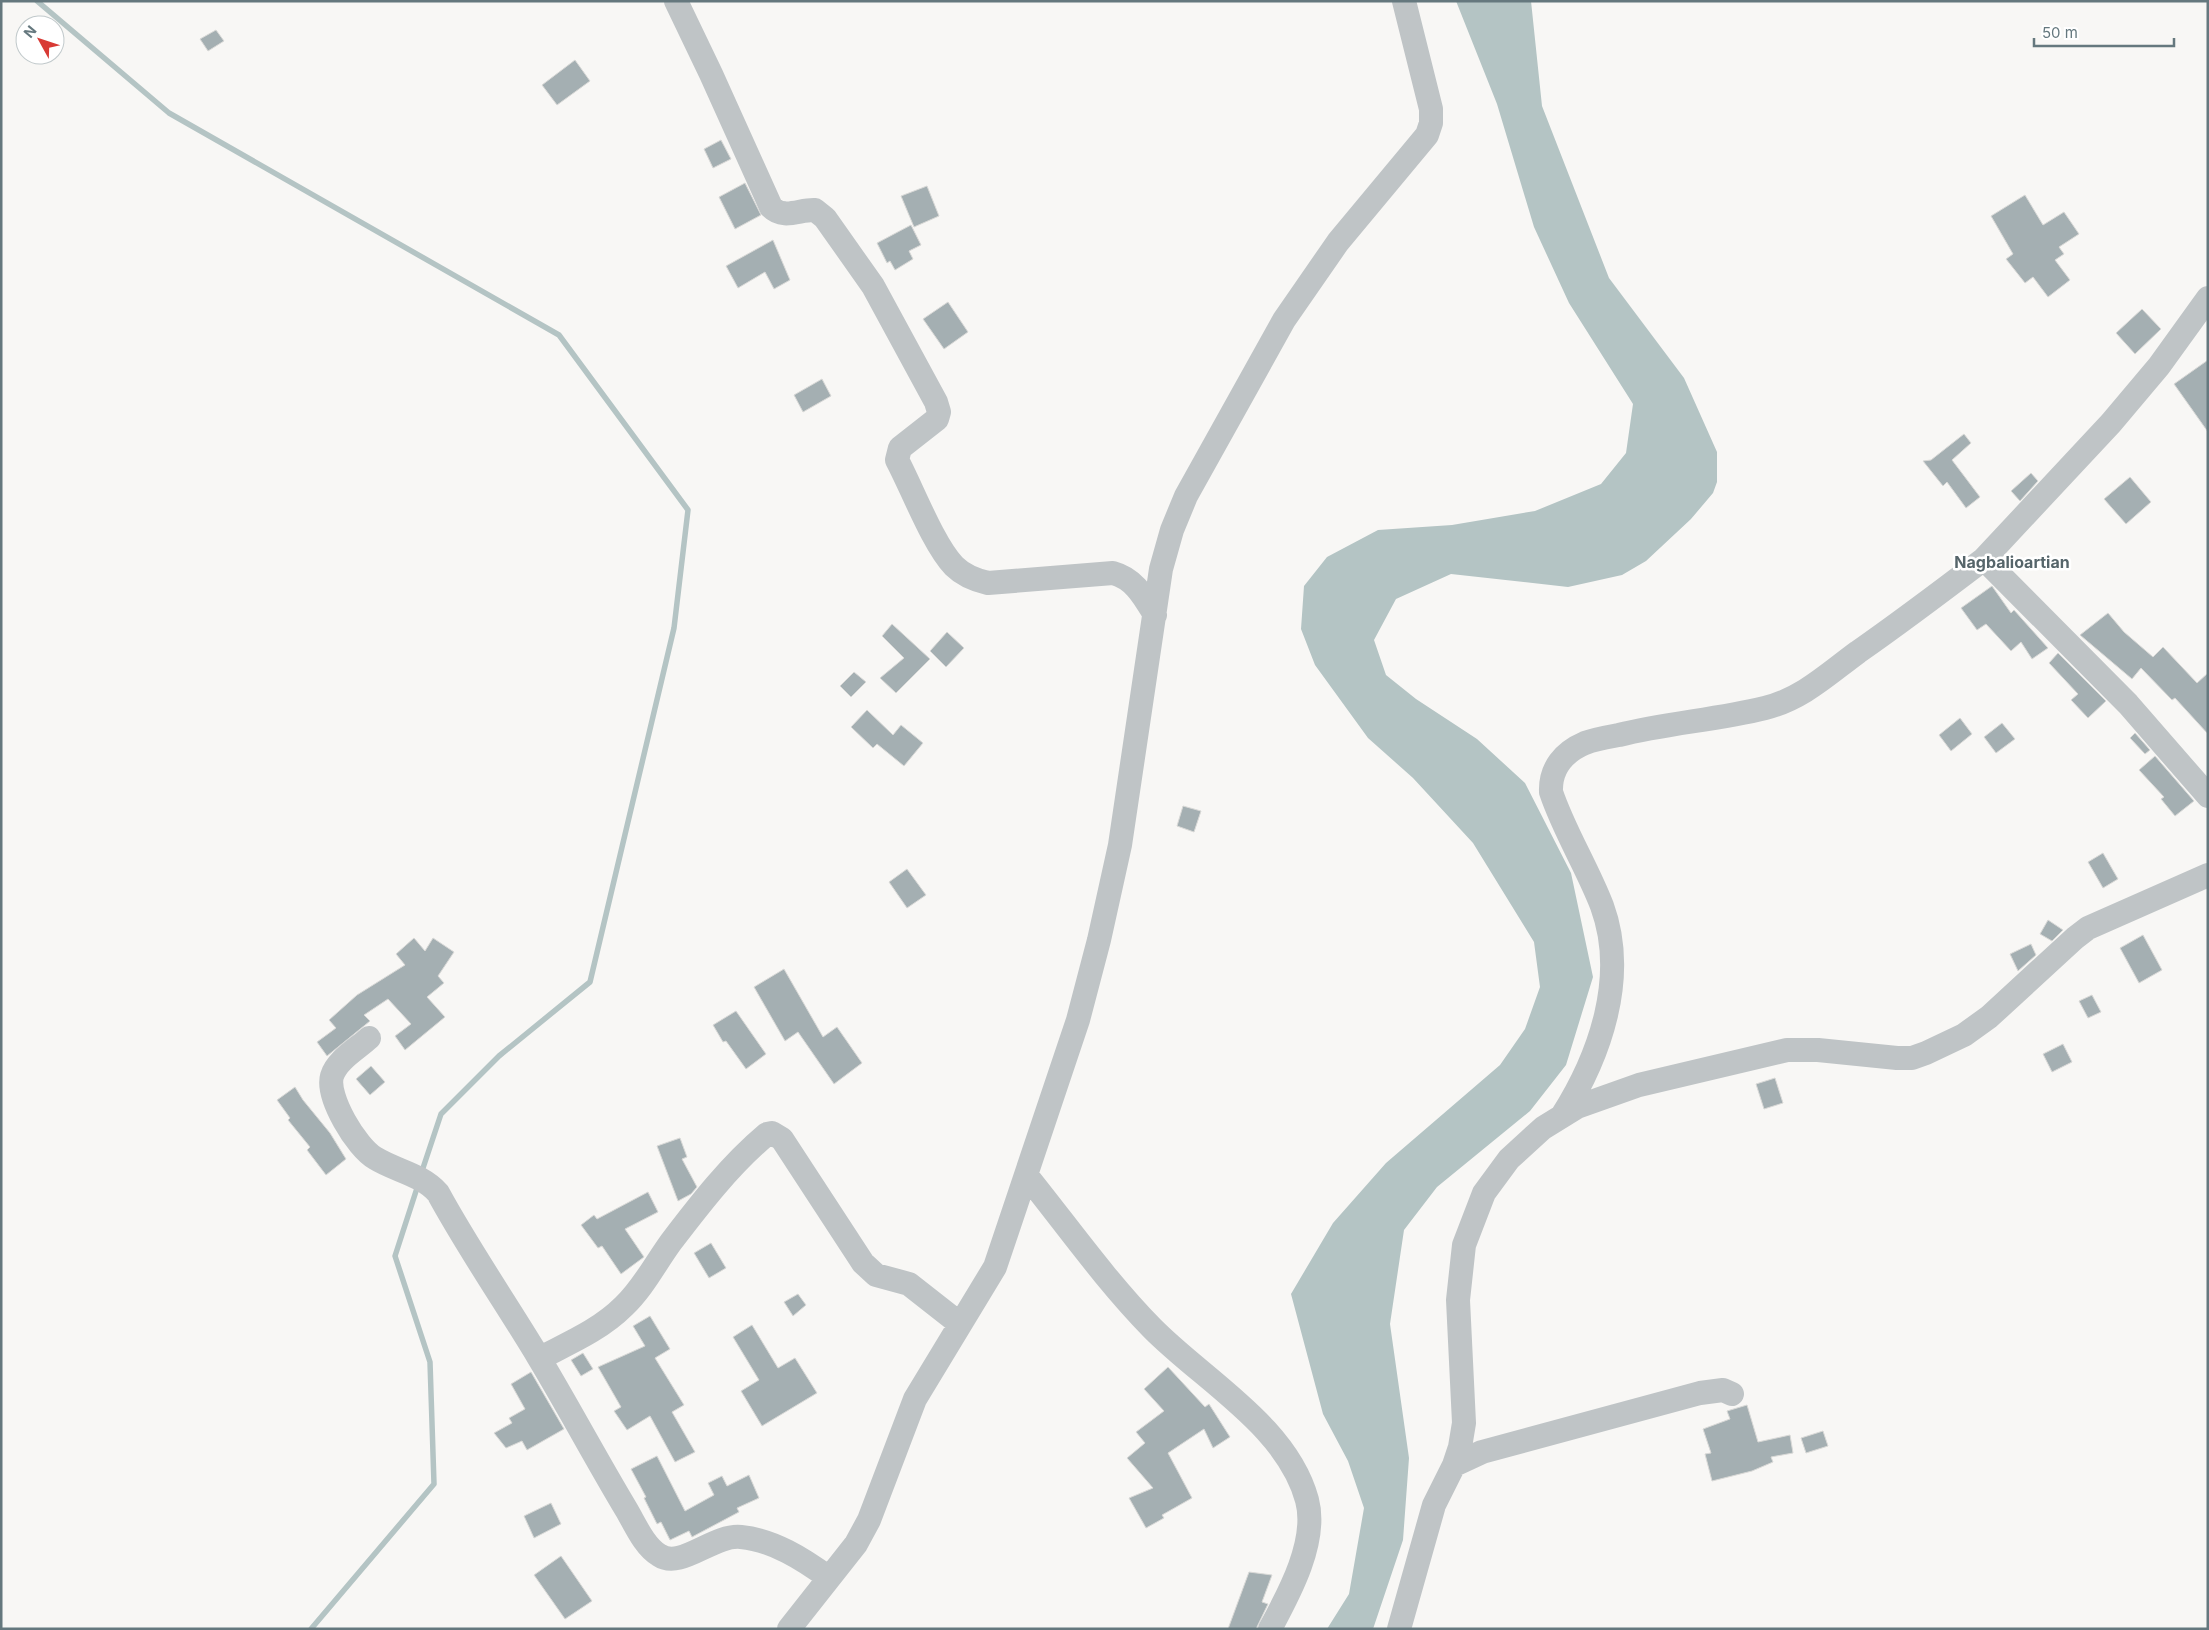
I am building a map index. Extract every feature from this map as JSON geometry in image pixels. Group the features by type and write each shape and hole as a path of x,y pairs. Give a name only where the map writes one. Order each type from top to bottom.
{"street":[{"path":"676,1 771,207 775,212 788,214 815,210 825,218 874,286 936,402 939,412 937,420 900,448 897,460 940,546 954,566 970,578 988,583 1161,569"},
{"path":"789,1629 856,1544 869,1520 915,1399 996,1267 1078,1020 1099,940 1120,845 1161,569 1172,530 1186,496 1284,320 1338,242 1427,136 1431,123 1431,109 1404,1"},
{"path":"1562,1116 1586,1076 1596,1052 1611,987 1612,952 1602,908 1551,792 1550,778 1556,766 1566,754 1586,743 1633,731 1727,716 1789,701 1814,685 1984,559 2111,423 2159,366 2208,298"},
{"path":"1984,559 2128,704 2208,796"},
{"path":"1113,573 1130,580 1155,615"},
{"path":"1399,1629 1434,1505 1460,1447 1464,1423 1458,1300 1464,1245 1484,1193 1509,1159 1543,1128 1577,1107 1639,1085 1787,1050 1826,1050 1897,1058 1912,1058 1926,1053 1964,1035 1989,1017 2088,928 2208,874"},
{"path":"369,1038 338,1065 332,1075 332,1094 338,1107 354,1136 372,1157 426,1181 438,1194 540,1358 645,1540 659,1555 668,1559 676,1559 719,1539 740,1536 759,1540 789,1552 829,1578"},
{"path":"540,1358 583,1336 624,1306 638,1291 676,1236 739,1160 767,1134 772,1133 782,1139 863,1263 876,1275 909,1284 960,1324"},
{"path":"1027,1176 1126,1300 1154,1329 1268,1431 1292,1468 1308,1501 1308,1530 1303,1560 1289,1593 1270,1629"},
{"path":"1454,1464 1482,1452 1700,1393 1723,1390 1732,1394"}],"shaded area":[{"path":"1456,1 1531,1 1542,106 1609,278 1684,378 1717,452 1717,482 1713,493 1691,519 1646,561 1622,575 1568,587 1451,574 1396,599 1374,640 1386,675 1416,699 1477,739 1525,783 1571,873 1593,977 1566,1065 1530,1111 1437,1187 1404,1230 1390,1324 1409,1458 1403,1540 1373,1629 1327,1629 1349,1594 1364,1508 1348,1461 1323,1414 1291,1294 1333,1223 1386,1163 1500,1065 1525,1029 1540,987 1534,942 1473,843 1413,778 1368,738 1315,665 1301,629 1304,586 1327,557 1378,530 1452,525 1535,511 1601,484 1626,453 1633,404 1569,303 1534,227 1497,104"}],"building":[{"path":"216,30 224,41 208,51 200,39"},
{"path":"575,60 590,81 557,105 542,85"},
{"path":"721,140 731,159 713,168 704,149"},
{"path":"745,183 761,215 735,229 719,197"},
{"path":"927,186 939,216 914,227 901,196"},
{"path":"2025,195 2043,225 2064,212 2079,234 2059,247 2064,254 2055,260 2070,280 2048,297 2033,277 2025,283 2006,259 2013,254 1991,216"},
{"path":"911,225 921,245 909,251 913,259 895,270 890,261 887,263 877,243"},
{"path":"773,240 790,280 774,289 765,272 738,288 726,266"},
{"path":"948,302 968,332 944,349 923,319"},
{"path":"2142,309 2161,329 2135,354 2116,333"},
{"path":"2208,360 2208,432 2174,384"},
{"path":"822,379 831,396 803,412 794,395"},
{"path":"1964,434 1971,443 1952,460 1980,497 1966,508 1947,482 1943,486 1923,461 1931,460"},
{"path":"2031,473 2038,481 2020,501 2011,491"},
{"path":"2130,477 2151,502 2126,524 2104,499"},
{"path":"1992,586 2011,613 2014,610 2048,648 2032,659 2021,642 2011,651 1986,624 1977,630 1961,608"},
{"path":"2108,613 2124,632 2153,657 2163,647 2197,683 2208,673 2208,734 2175,698 2172,700 2141,668 2132,679 2080,635"},
{"path":"892,624 930,659 896,693 880,678 904,658 882,636"},
{"path":"947,632 964,648 946,667 930,651"},
{"path":"2058,653 2106,701 2088,718 2071,700 2078,694 2049,663"},
{"path":"854,672 866,682 851,697 840,686"},
{"path":"867,710 893,735 901,725 923,743 904,766 877,744 873,748 851,727"},
{"path":"1960,718 1972,734 1951,751 1939,735"},
{"path":"2002,723 2015,739 1996,753 1984,737"},
{"path":"2135,733 2150,750 2145,754 2130,738"},
{"path":"2155,756 2194,801 2175,816 2161,799 2164,797 2139,770"},
{"path":"1183,806 1201,811 1194,832 1177,826"},
{"path":"2103,853 2118,879 2103,888 2088,862"},
{"path":"907,869 926,895 907,908 889,882"},
{"path":"2048,920 2063,930 2052,941 2040,934"},
{"path":"2143,935 2162,970 2139,983 2120,948"},
{"path":"414,938 425,951 433,938 454,952 438,976 444,983 427,997 445,1017 405,1050 395,1036 411,1024 388,999 364,1015 370,1021 327,1056 317,1042 336,1028 329,1020 357,995 405,965 396,954"},
{"path":"2031,944 2036,955 2018,971 2010,954"},
{"path":"784,969 823,1037 837,1027 862,1063 834,1084 798,1032 785,1041 754,987"},
{"path":"2092,995 2101,1012 2088,1018 2079,1001"},
{"path":"736,1011 766,1054 746,1069 726,1041 723,1042 713,1025"},
{"path":"2063,1044 2072,1062 2052,1072 2043,1054"},
{"path":"371,1066 385,1082 370,1095 356,1079"},
{"path":"1775,1078 1783,1103 1764,1109 1756,1084"},
{"path":"295,1087 303,1100 330,1133 346,1159 326,1175 307,1150 310,1147 288,1120 290,1118 277,1100"},
{"path":"680,1138 687,1157 682,1159 697,1187 691,1194 678,1201 657,1146"},
{"path":"648,1192 658,1212 625,1229 644,1257 621,1274 602,1246 598,1248 581,1225 594,1215 597,1219"},
{"path":"711,1243 726,1268 709,1278 694,1253"},
{"path":"798,1294 806,1305 793,1316 784,1302"},
{"path":"650,1316 670,1349 655,1358 684,1405 672,1412 695,1452 675,1462 650,1416 627,1430 614,1411 621,1407 598,1367 645,1346 633,1326"},
{"path":"752,1325 778,1368 795,1358 817,1393 762,1426 741,1391 759,1380 733,1337"},
{"path":"583,1353 593,1369 581,1376 571,1360"},
{"path":"1168,1367 1205,1407 1209,1404 1230,1437 1213,1448 1204,1429 1168,1453 1192,1498 1162,1515 1164,1518 1146,1528 1129,1498 1153,1488 1127,1458 1145,1443 1136,1432 1164,1411 1144,1389"},
{"path":"531,1372 564,1429 527,1450 522,1441 506,1448 494,1433 512,1423 509,1418 525,1409 511,1384"},
{"path":"1747,1405 1758,1442 1790,1435 1793,1453 1771,1457 1773,1462 1752,1471 1712,1481 1705,1454 1711,1453 1703,1429 1730,1419 1727,1411"},
{"path":"1823,1431 1828,1446 1806,1453 1801,1438"},
{"path":"657,1456 685,1511 714,1495 708,1483 722,1476 727,1486 749,1475 759,1498 737,1508 739,1512 692,1537 689,1531 670,1540 661,1522 657,1524 644,1498 646,1497 631,1469"},
{"path":"551,1503 561,1524 534,1538 524,1516"},
{"path":"561,1556 592,1601 565,1619 534,1575"},
{"path":"1249,1572 1272,1575 1262,1602 1268,1604 1256,1629 1228,1629"}],"waterway":[{"path":"37,1 169,113 559,335 688,510 674,628 590,982 499,1056 441,1114 421,1174"},
{"path":"311,1629 434,1484 430,1362 395,1256 418,1185"}],"district":[{"name":"Nagbalioartian","path":"2012,562"}]}
